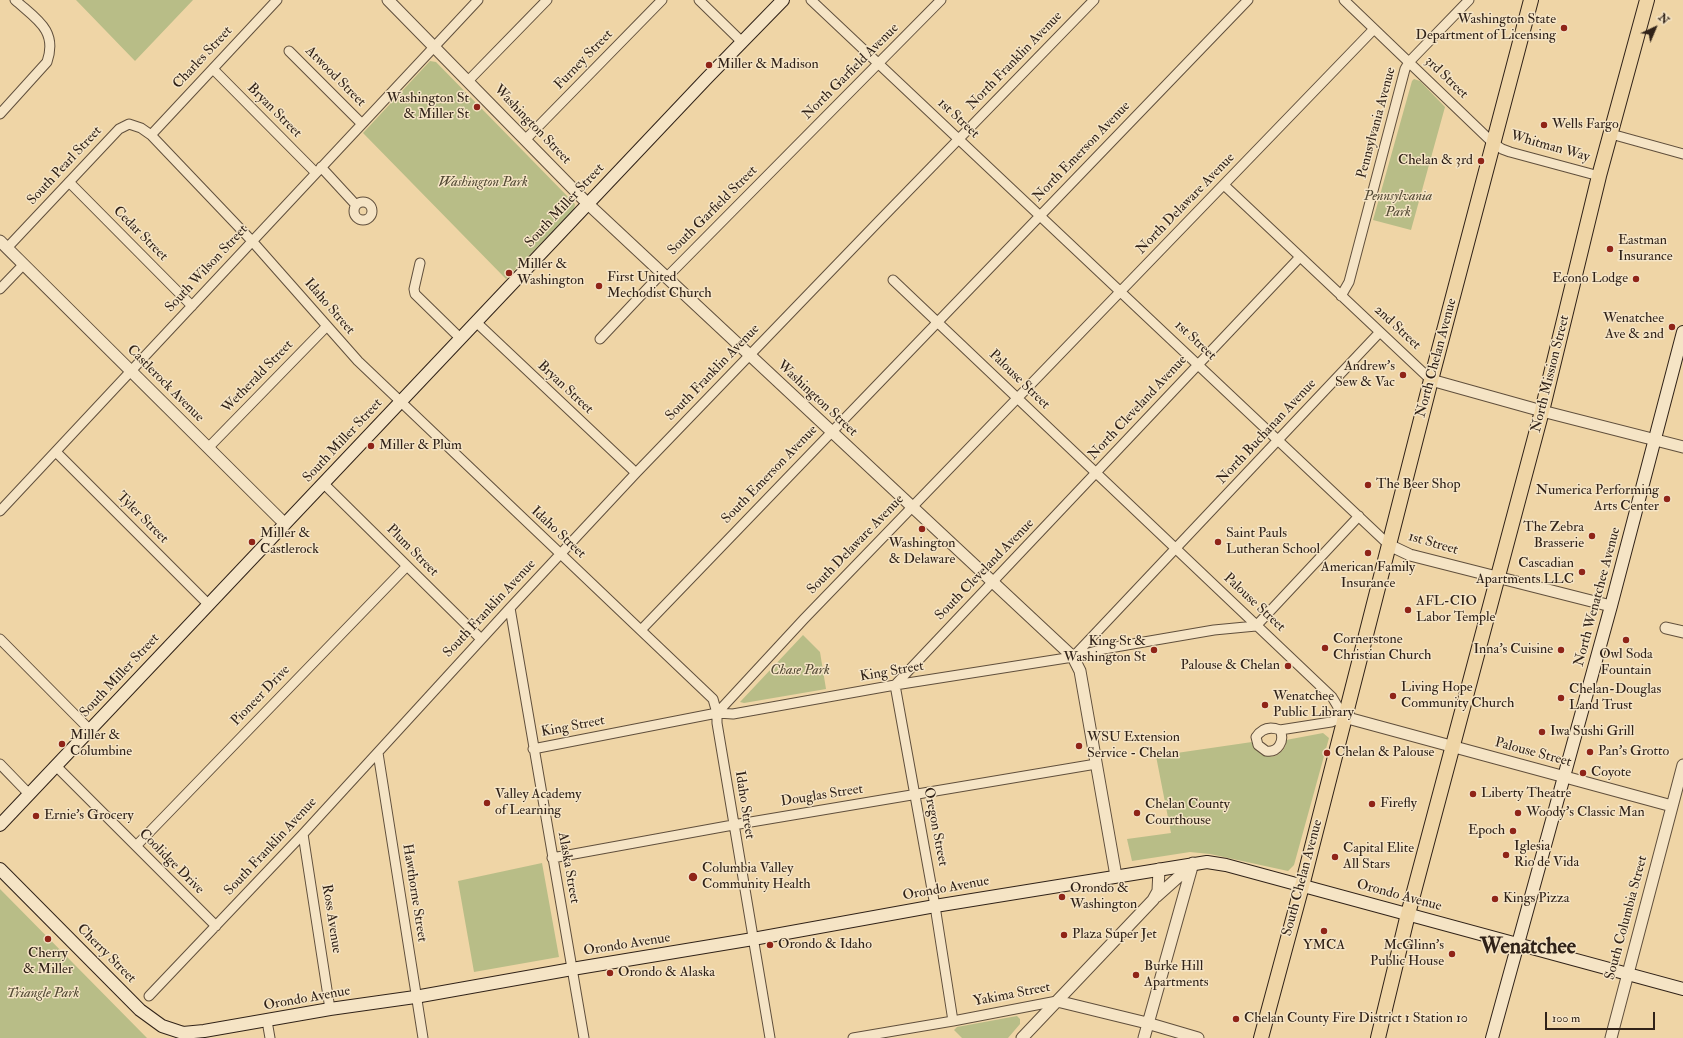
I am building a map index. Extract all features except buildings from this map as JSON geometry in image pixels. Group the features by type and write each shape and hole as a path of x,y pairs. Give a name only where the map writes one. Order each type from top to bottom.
{"main road":[{"name":"South Miller Street","path":"0,824 707,78 783,0"},
{"name":"North Chelan Avenue","path":"1344,717 1531,0"},
{"name":"North Mission Street","path":"1378,1038 1408,914 1542,411 1599,176 1647,0"},
{"name":"North Wenatchee Avenue","path":"1492,1038 1611,606 1683,332"},
{"name":"South Chelan Avenue","path":"1261,1038 1302,886 1344,717"},
{"name":"Orondo Avenue","path":"204,1031 330,1009 415,997 935,906 1193,863 1207,862 1226,865 1683,989"},
{"name":"Cherry Street","path":"3,873 140,1010 162,1026 183,1033 204,1031"}],"street":[{"path":"0,114 47,62 51,52 50,41 44,27 15,0"},
{"name":"Charles Street","path":"151,135 277,0"},
{"name":"Washington Street","path":"388,0 588,204 830,432 1073,657 1080,671 1116,876"},
{"name":"South Wilson Street","path":"0,511 478,0"},
{"path":"468,81 547,0"},
{"name":"Furney Street","path":"525,140 662,0"},
{"path":"699,0 742,42"},
{"name":"1st Street","path":"811,0 1389,545 1405,554 1611,606"},
{"name":"North Garfield Avenue","path":"779,164 941,0"},
{"name":"North Franklin Avenue","path":"856,244 1094,0"},
{"name":"North Emerson Avenue","path":"936,322 1248,0"},
{"name":"3rd Street","path":"1346,0 1493,143"},
{"name":"Pennsylvania Avenue","path":"1341,296 1349,282 1401,80 1409,62 1469,0"},
{"name":"North Delaware Avenue","path":"1017,399 1374,28"},
{"name":"Atwood Street","path":"289,51 362,124"},
{"name":"Bryan Street","path":"213,69 356,205"},
{"name":"South Pearl Street","path":"4,244 69,182 119,129 129,124 141,128 151,135"},
{"path":"1611,134 1683,154"},
{"name":"Idaho Street","path":"151,135 252,241 358,361 713,699 717,713 716,723 770,1038"},
{"name":"Whitman Way","path":"1493,143 1510,152 1599,176"},
{"name":"South Garfield Street","path":"600,339 779,164"},
{"name":"Cedar Street","path":"69,182 192,306"},
{"name":"2nd Street","path":"1224,185 1379,333 1431,380 1542,411 1683,447"},
{"name":"Castlerock Avenue","path":"4,244 23,265 285,524"},
{"name":"South Franklin Avenue","path":"149,996 303,834 560,554 856,244"},
{"name":"North Cleveland Avenue","path":"1096,474 1300,257"},
{"path":"420,263 414,289 415,294 460,338"},
{"path":"0,289 23,265"},
{"name":"Palouse Street","path":"893,280 1332,697 1344,717 1672,806"},
{"name":"Bryan Street","path":"476,322 636,474"},
{"name":"South Emerson Avenue","path":"641,630 936,322"},
{"name":"Wetherald Street","path":"208,448 327,326"},
{"name":"North Buchanan Avenue","path":"1073,657 1379,333"},
{"name":"South Delaware Avenue","path":"717,713 804,619 1017,399"},
{"name":"Tyler Street","path":"56,452 208,604"},
{"name":"South Cleveland Avenue","path":"895,685 1096,474"},
{"name":"Plum Street","path":"323,483 481,640"},
{"path":"1256,626 1359,516"},
{"name":"Pioneer Drive","path":"136,846 407,566"},
{"name":"Alaska Street","path":"510,608 533,749 584,1038"},
{"name":"King Street","path":"533,749 717,713 733,714 895,685 1073,657 1117,646 1214,630 1256,626"},
{"path":"1666,628 1683,632"},
{"path":"0,639 90,730"},
{"name":"Oregon Street","path":"895,685 935,906 954,1022"},
{"path":"1280,730 1331,722 1344,717"},
{"name":"Hawthorne Street","path":"378,753 415,997 423,1038"},
{"path":"0,764 29,794"},
{"name":"Douglas Street","path":"552,858 733,825 1096,764"},
{"name":"South Columbia Street","path":"1611,1038 1683,765"},
{"name":"Coolidge Drive","path":"56,766 216,926"},
{"name":"Ross Avenue","path":"303,834 330,1009"},
{"path":"1022,1038 1153,900 1193,863"},
{"path":"1144,1038 1193,863"},
{"path":"1153,900 1158,891 1159,869"},
{"name":"Yakima Street","path":"853,1038 954,1022 1057,1001 1147,1023 1198,1038"},
{"path":"267,1021 270,1038"}],"green space":[{"path":"76,0 193,0 135,61"},
{"name":"Washington Park","path":"430,61 436,62 575,204 574,210 506,279 363,133"},
{"name":"Pennsylvania Park","path":"1414,79 1420,81 1445,107 1411,230 1373,220 1412,81"},
{"name":"Chase Park","path":"803,635 820,652 826,689 744,703 740,702"},
{"path":"1323,733 1329,738 1294,865 1288,871 1210,854 1190,852 1132,861 1127,839 1171,833 1156,756 1252,742 1261,752 1269,756 1273,756 1281,752 1286,740"},
{"path":"542,863 559,957 474,972 458,881"},
{"name":"Triangle Park","path":"0,889 147,1038 0,1038"},
{"path":"1017,1016 1020,1019 1020,1024 1008,1038 962,1038 954,1030 957,1027"}],"place":[{"name":"Washington State Department of Licensing","path":"1564,28"},
{"name":"Miller & Madison","path":"709,65"},
{"name":"Washington St & Miller St","path":"477,107"},
{"name":"Wells Fargo","path":"1544,125"},
{"name":"Chelan & 3rd","path":"1481,161"},
{"name":"Eastman Insurance","path":"1610,249"},
{"name":"Miller & Washington","path":"509,273"},
{"name":"Econo Lodge","path":"1636,279"},
{"name":"First United Mechodist Church","path":"599,286"},
{"name":"Wenatchee Ave & 2nd","path":"1672,327"},
{"name":"Andrew's Sew & Vac","path":"1403,375"},
{"name":"Miller & Plum","path":"371,446"},
{"name":"The Beer Shop","path":"1368,485"},
{"name":"Numerica Performing Arts Center","path":"1667,499"},
{"name":"Washington & Delaware","path":"922,529"},
{"name":"The Zebra Brasserie","path":"1592,536"},
{"name":"Miller & Castlerock","path":"252,542"},
{"name":"Saint Pauls Lutheran School","path":"1218,542"},
{"name":"American Family Insurance","path":"1368,553"},
{"name":"Cascadian Apartments LLC","path":"1582,572"},
{"name":"AFL-CIO Labor Temple","path":"1408,610"},
{"name":"Owl Soda Fountain","path":"1626,640"},
{"name":"Cornerstone Christian Church","path":"1325,648"},
{"name":"King St & Washington St","path":"1154,650"},
{"name":"Inna's Cuisine","path":"1561,650"},
{"name":"Palouse & Chelan","path":"1288,666"},
{"name":"Living Hope Community Church","path":"1393,696"},
{"name":"Chelan-Douglas Land Trust","path":"1561,698"},
{"name":"Wenatchee Public Library","path":"1265,705"},
{"name":"Iwa Sushi Grill","path":"1542,732"},
{"name":"Miller & Columbine","path":"62,744"},
{"name":"WSU Extension Service - Chelan","path":"1079,746"},
{"name":"Pan's Grotto","path":"1590,752"},
{"name":"Chelan & Palouse","path":"1327,753"},
{"name":"Coyote","path":"1583,773"},
{"name":"Liberty Theatre","path":"1473,794"},
{"name":"Valley Academy of Learning","path":"487,803"},
{"name":"Firefly","path":"1372,804"},
{"name":"Chelan County Courthouse","path":"1137,813"},
{"name":"Woody's Classic Man","path":"1518,813"},
{"name":"Ernie's Grocery","path":"36,816"},
{"name":"Epoch","path":"1513,831"},
{"name":"Iglesia Rio de Vida","path":"1506,855"},
{"name":"Capital Elite All Stars","path":"1335,857"},
{"name":"Columbia Valley Community Health","path":"693,877"},
{"name":"Orondo & Washington","path":"1062,897"},
{"name":"Kings Pizza","path":"1495,899"},
{"name":"YMCA","path":"1324,931"},
{"name":"Plaza Super Jet","path":"1064,935"},
{"name":"Cherry & Miller","path":"48,939"},
{"name":"Orondo & Idaho","path":"770,945"},
{"name":"McGlinn's Public House","path":"1452,954"},
{"name":"Orondo & Alaska","path":"610,973"},
{"name":"Burke Hill Apartments","path":"1136,975"},
{"name":"Chelan County Fire District 1 Station 10","path":"1236,1019"}],"district":[{"name":"Wenatchee","path":"1528,948"}]}
